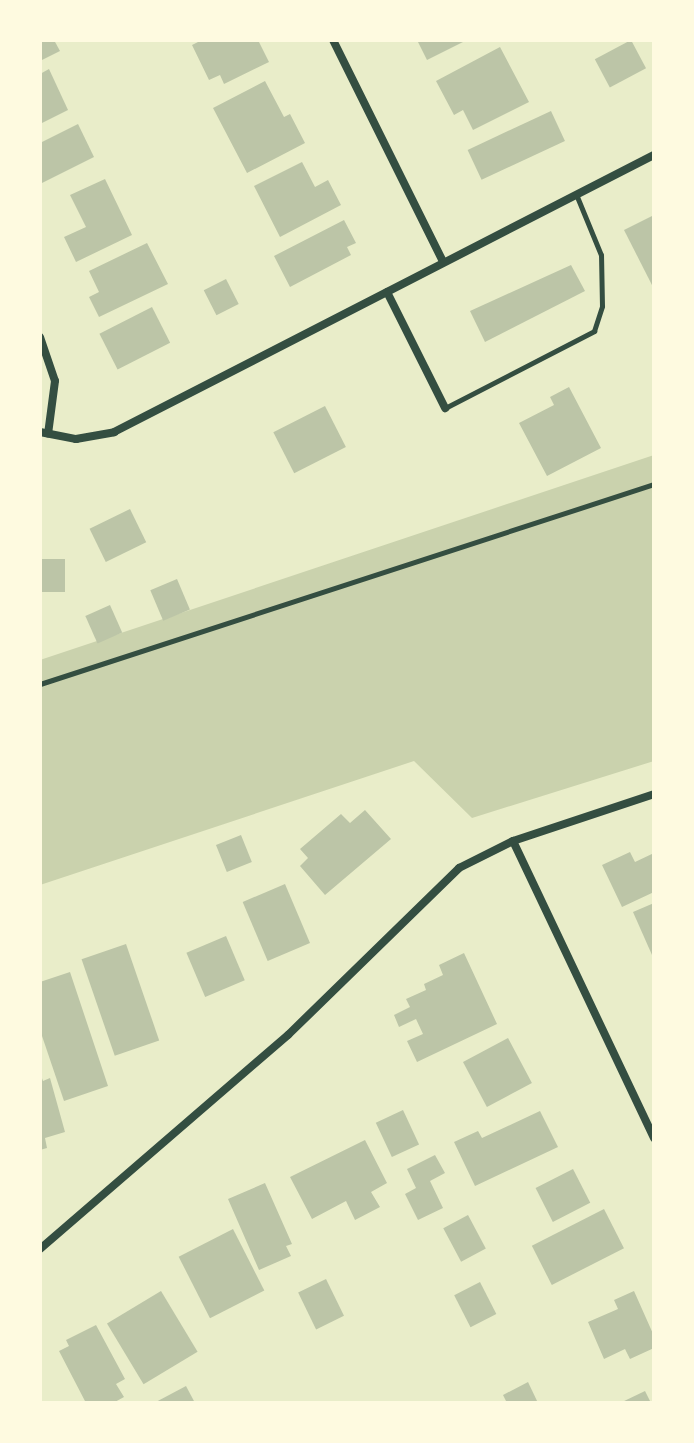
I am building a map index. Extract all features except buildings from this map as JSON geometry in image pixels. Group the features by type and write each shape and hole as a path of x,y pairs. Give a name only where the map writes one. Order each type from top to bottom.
{"street":[{"path":"333,40 443,262"},
{"path":"40,337 55,381 44,433 76,439 114,432 654,155"},
{"path":"387,292 445,408"},
{"path":"40,1249 288,1035 459,868 513,841 654,794"},
{"path":"513,841 654,1138"}],"lane":[{"path":"445,408 594,331 603,293 601,255 576,194"}],"path":[{"path":"40,684 654,484"}],"green space":[{"path":"654,455 654,761 472,818 414,761 40,885 40,660"}]}
